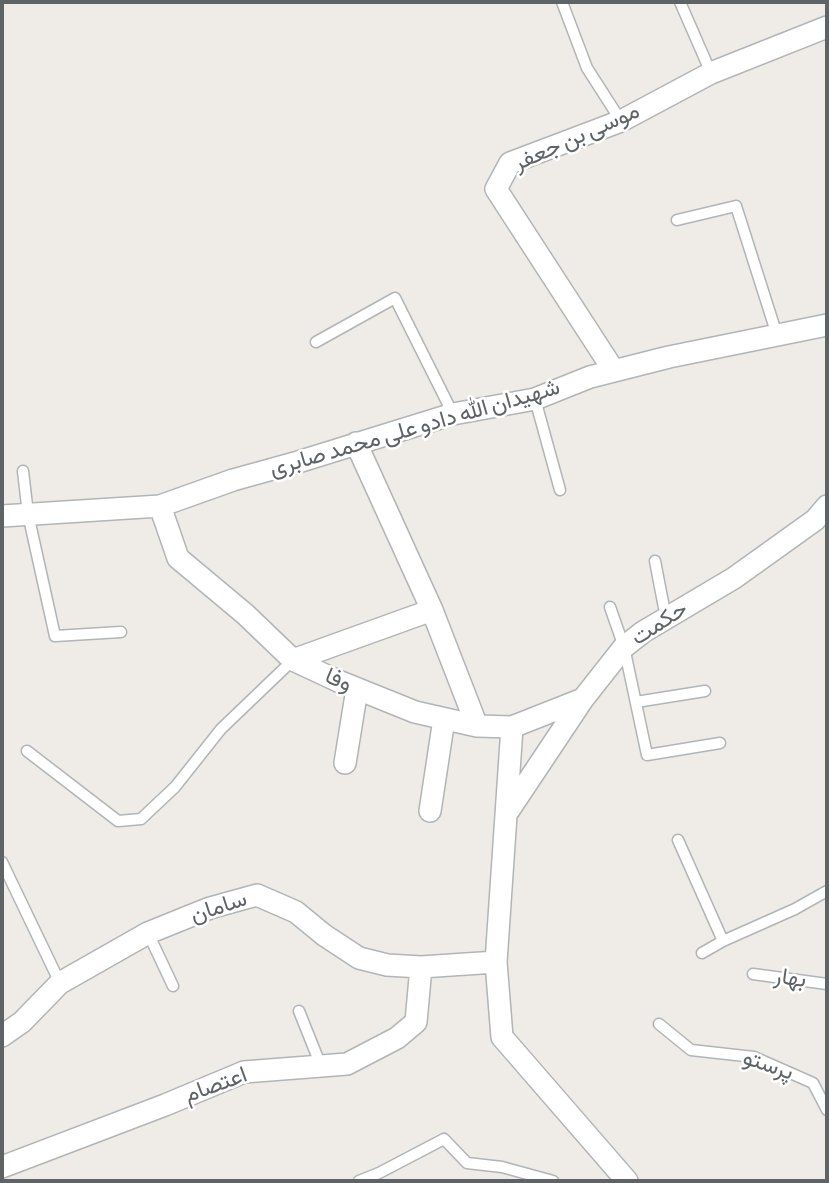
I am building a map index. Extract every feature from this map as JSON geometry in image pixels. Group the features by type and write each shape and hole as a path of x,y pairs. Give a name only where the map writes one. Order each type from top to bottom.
{"street":[{"name":"موسی بن جعفر","path":"614,370 496,189 510,163 621,121 711,73 827,27"},
{"name":"شهیدان الله دادو علی محمد صابری","path":"2,516 160,506 233,480 453,414 535,399 614,370 827,325"},
{"path":"356,443 432,610 477,726"},
{"name":"وفا","path":"160,506 178,558 245,614 293,660 415,712 477,726 512,727 583,699"},
{"name":"حکمت","path":"506,815 583,699 624,647 643,632 734,578 815,520 827,506"},
{"path":"293,660 432,610"},
{"path":"345,763 357,689"},
{"path":"430,811 443,719"},
{"name":"حکمت","path":"512,727 496,962 502,1037 627,1181"},
{"name":"سامان","path":"2,1036 22,1022 60,983 148,933 210,908 257,895 296,912 359,958 387,965 421,967 496,962"},
{"name":"اعتصام","path":"2,1167 244,1072 347,1064 397,1038 416,1022 421,967"}],"lane":[{"path":"562,2 587,68 621,121"},
{"path":"680,2 711,73"},
{"path":"677,220 736,206 777,335"},
{"path":"316,342 395,298 453,414"},
{"path":"535,399 560,490"},
{"path":"23,471 28,514 55,636 121,632"},
{"path":"655,561 666,618"},
{"path":"610,607 624,647 647,755 720,743"},
{"path":"27,751 118,821 141,819 175,787 221,729 293,660"},
{"path":"636,702 705,691"},
{"path":"678,840 723,941"},
{"path":"2,862 60,983"},
{"path":"702,953 827,891"},
{"path":"148,933 173,986"},
{"name":"بهار","path":"753,974 827,984"},
{"path":"299,1011 321,1066"},
{"name":"پرستو","path":"659,1024 691,1051 754,1056 813,1083 827,1110"},
{"path":"359,1181 380,1173 444,1139 467,1163 502,1167 553,1181"}]}
